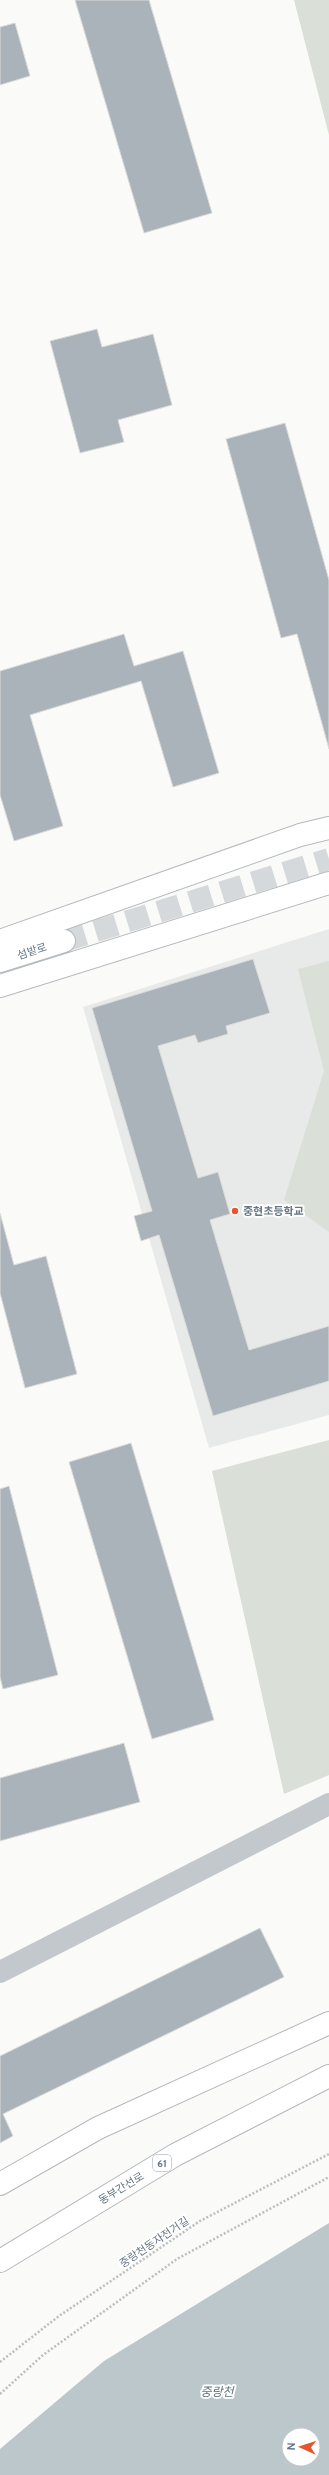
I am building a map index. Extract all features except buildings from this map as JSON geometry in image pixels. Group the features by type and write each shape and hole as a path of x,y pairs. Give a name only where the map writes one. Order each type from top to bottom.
{"main road":[{"path":"0,941 300,835 329,828"},
{"path":"0,986 329,883"},
{"name":"섬밭로","path":"0,962 64,941"},
{"path":"0,2184 98,2128 329,2023"},
{"name":"동부간선로","path":"0,2260 175,2155 329,2076"}],"street":[{"path":"0,1972 329,1804"}],"path":[{"name":"중랑천동자전거길","path":"0,2362 54,2320 200,2221 329,2154"},
{"path":"0,2394 43,2355 177,2259 329,2177"}],"shaded area":[{"path":"294,0 329,0 329,135"},
{"name":"중현초등학교","path":"329,929 329,1415 209,1448 83,1007"},
{"path":"329,961 329,1232 284,1200 324,1071 298,969"},
{"path":"329,1440 329,1775 284,1794 212,1471"}],"water":[{"name":"중랑천","path":"329,2223 329,2475 0,2475 0,2449 104,2361"}],"tunnel":[{"path":"64,941 329,859"}],"place":[{"name":"중현초등학교","path":"235,1211"}]}
